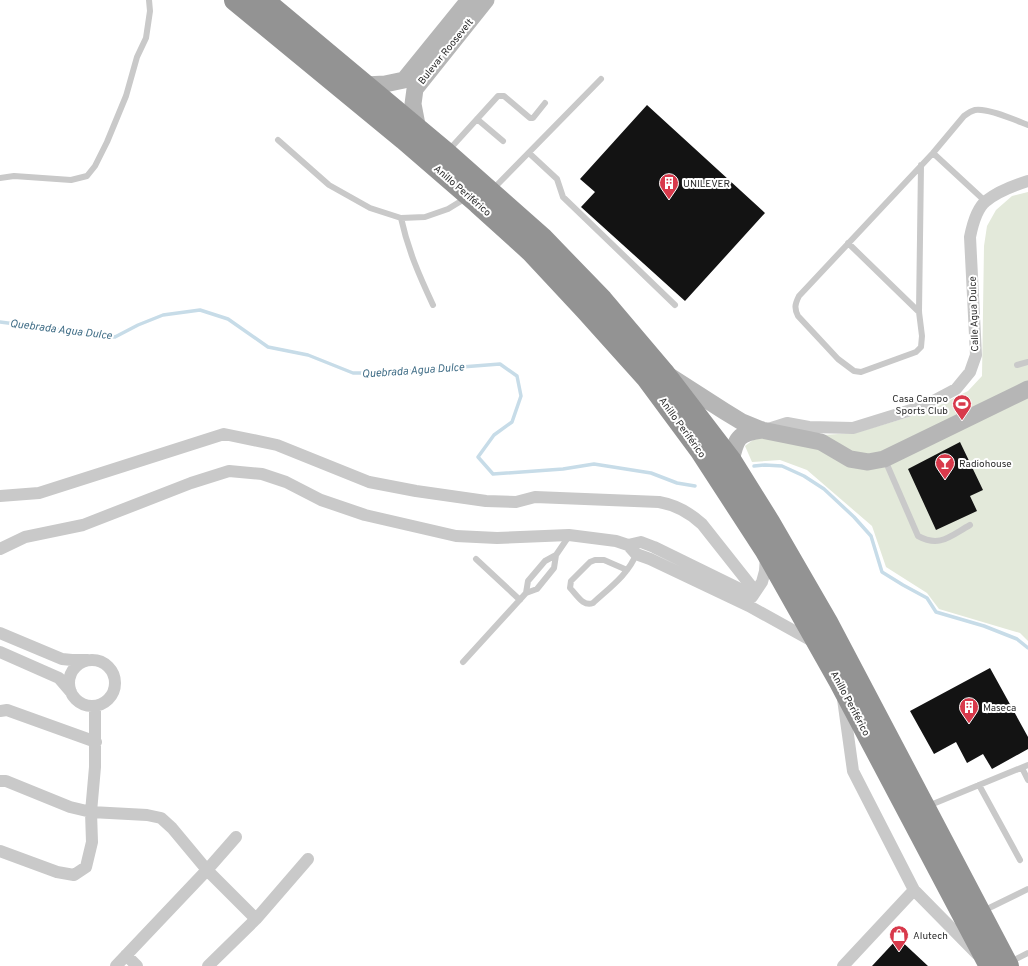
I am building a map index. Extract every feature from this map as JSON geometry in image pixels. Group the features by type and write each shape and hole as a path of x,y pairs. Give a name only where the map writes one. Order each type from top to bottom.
{"highway":[{"name":"Anillo Periférico","path":"235,0 404,139 531,251 647,378 701,452 766,551 998,965"},
{"name":"Anillo Periférico","path":"263,0 446,153 542,238 602,300 664,372 731,461 769,522 828,624 980,912 998,965"}],"street":[{"name":"Bulevar Roosevelt","path":"418,130 410,85 469,0"},
{"name":"Bulevar Roosevelt","path":"410,85 486,0"},
{"name":"Bulevar Roosevelt","path":"365,85 410,85"},
{"path":"985,201 1011,186 1028,181"},
{"name":"Calle Agua Dulce","path":"731,461 734,447 738,439 743,434 750,431 762,430 787,423 809,427 853,428 924,406 956,389 970,372 976,355 970,237 974,221 985,201"},
{"path":"664,372 724,412 742,422 762,430 821,442 850,459 868,462 884,459 1028,389"},
{"path":"0,496 39,493 224,434 277,444 369,482 416,491 494,501 516,502 535,496 659,502 672,504 689,513 702,524 752,597"},
{"path":"0,549 25,537 83,525 191,483 229,471 262,474 286,482 321,500 365,515 456,536 497,538 569,535 616,541 632,549 641,542 654,547 752,597 820,645"},
{"path":"752,597 762,582 765,571 766,551"},
{"path":"0,633 62,658 72,660 96,660 103,662 113,672 115,680 113,694 102,704 95,706 82,704 59,678 0,652"},
{"path":"72,692 69,681 71,673 81,662 88,660"},
{"path":"840,682 853,771 914,890 998,965"},
{"path":"0,851 57,872 74,875 86,867 92,842 91,812 96,742 95,706"},
{"path":"0,711 7,710 96,742"},
{"path":"0,781 6,781 70,807 91,812 147,815 161,818 172,828 207,870 256,918"},
{"path":"116,966 207,870 236,837"},
{"path":"208,966 256,918 308,859"},
{"path":"843,966 914,890"},
{"path":"126,955 137,966"}],"lane":[{"path":"0,178 14,176 71,180 87,176 95,166 107,142 126,96 137,57 146,38 150,11 149,0"},
{"path":"491,192 601,79"},
{"path":"446,153 498,96 504,96 530,118 533,118 545,103"},
{"path":"921,165 919,312 922,336 921,347 916,352 861,372 854,371 838,359 798,316 795,310 795,304 799,296 933,152 964,116 976,110 985,110 1028,125"},
{"path":"478,119 503,141"},
{"path":"278,140 329,185 370,208 401,218 425,217 448,209 470,196"},
{"path":"529,152 557,179 563,197 675,305"},
{"path":"933,152 985,201"},
{"path":"401,218 407,243 419,275 433,305"},
{"path":"848,243 919,312"},
{"path":"1017,365 1028,362"},
{"path":"884,459 918,536 926,540 936,542 942,541 970,525"},
{"path":"463,662 526,593 537,589 554,568 556,555 569,535"},
{"path":"627,570 604,560 595,560 590,562 571,581 570,588 585,604 589,605 593,603 627,570 634,559 632,549"},
{"path":"526,593 528,581 545,561 556,555"},
{"path":"476,559 520,600"},
{"path":"925,808 1025,767 1028,780"},
{"path":"979,785 1020,860"},
{"path":"980,912 1028,889"},
{"path":"998,965 1028,953"}],"green space":[{"name":"Casa Campo Sports Club","path":"1028,192 1028,641 1020,633 939,609 927,593 886,567 872,526 807,470 780,460 752,462 745,446 753,440 786,430 822,435 855,433 926,412 968,391 982,376 984,246 987,226 996,210 1012,196"}],"building":[{"name":"UNILEVER","path":"647,105 765,213 685,301 581,207 595,192 580,179"},
{"name":"Radiohouse","path":"960,442 983,490 970,496 977,511 936,530 908,469"},
{"name":"Maseca","path":"990,668 1028,737 1028,749 992,769 983,754 967,763 956,742 934,754 910,711"},
{"name":"Alutech","path":"898,938 928,966 872,966"}],"waterway":[{"name":"Quebrada Agua Dulce","path":"0,322 115,337 138,325 163,315 200,310 228,319 268,347 308,355 353,373 385,373 500,364 517,376 521,396 512,422 494,435 478,457 493,474 563,469 594,464 651,473 677,483 695,486"},
{"name":"Quebrada Agua Dulce","path":"754,466 782,466 804,476 824,489 854,517 871,536 882,572 927,598 936,612 984,626 1017,639 1028,648"}],"place":[{"name":"UNILEVER","path":"669,200"},
{"name":"Casa Campo Sports Club","path":"962,421"},
{"name":"Radiohouse","path":"945,480"},
{"name":"Maseca","path":"969,724"},
{"name":"Alutech","path":"899,952"}]}
